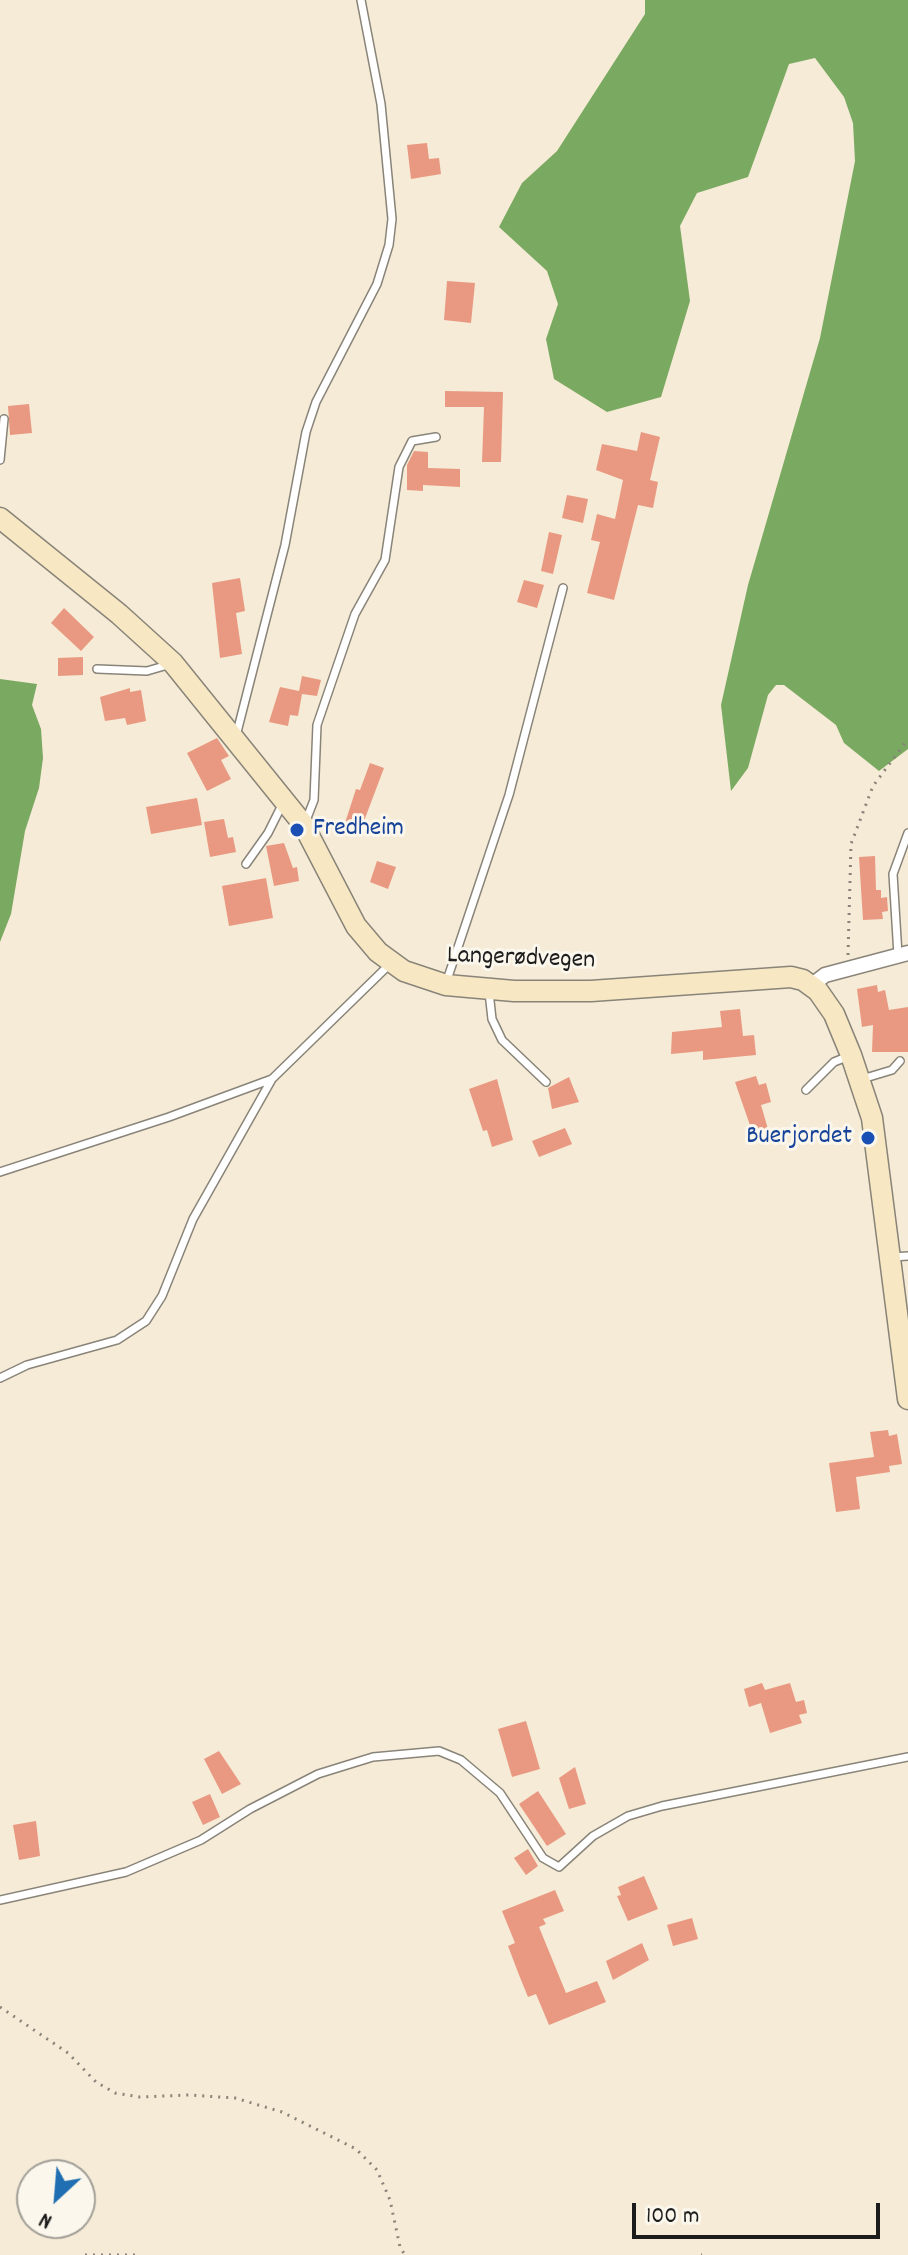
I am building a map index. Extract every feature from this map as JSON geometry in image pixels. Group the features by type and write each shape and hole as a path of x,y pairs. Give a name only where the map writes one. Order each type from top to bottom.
{"main road":[{"name":"Langerødvegen","path":"0,518 119,614 173,663 303,824 356,926 391,962 415,976 446,985 489,990 591,991 791,977 812,985"},
{"path":"812,985 827,1001 851,1055 877,1147 899,1257 908,1399"}],"street":[{"path":"812,985 825,975 903,956"}],"lane":[{"path":"235,738 285,545 306,432 316,402 377,284 389,245 392,219 381,104 361,0"},
{"path":"0,460 4,419"},
{"path":"303,824 314,800 317,725 355,614 385,560 399,467 412,441 436,437"},
{"path":"446,985 509,795 563,588"},
{"path":"97,669 147,671 173,663"},
{"path":"246,864 285,800"},
{"path":"903,956 893,874 908,833"},
{"path":"0,1378 27,1365 117,1340 146,1321 162,1296 193,1219 272,1079 391,962"},
{"path":"489,990 492,1019 502,1040 546,1082"},
{"path":"806,1090 834,1062 851,1055"},
{"path":"860,1079 892,1070 900,1061"},
{"path":"0,1172 58,1155 272,1079"},
{"path":"0,1900 126,1872 201,1840 307,1779 373,1757 439,1751 461,1760 500,1793 543,1858 550,1866 559,1867 593,1836 628,1816 662,1806 908,1757"}],"path":[{"path":"847,971 851,844 873,786 908,739"},
{"path":"0,2007 68,2053 96,2082 115,2093 140,2097 189,2095 235,2098 282,2112 356,2149 377,2170 390,2200 400,2247 405,2255"},
{"path":"85,2255 141,2255"}],"green space":[{"path":"645,0 908,0 908,749 879,771 844,743 836,725 784,685 776,685 768,695 748,768 731,791 721,705 748,585 820,338 855,161 853,123 844,97 815,58 789,64 748,177 697,193 680,226 690,301 661,397 607,412 554,379 546,339 558,304 547,271 499,227 522,183 557,151 645,14"},
{"path":"0,679 37,684 32,705 41,729 43,758 39,788 25,831 11,914 0,942"}],"building":[{"path":"427,143 429,159 439,158 441,174 411,179 407,145"},
{"path":"447,281 475,283 471,323 444,320"},
{"path":"445,391 503,392 501,462 482,462 484,407 445,407"},
{"path":"29,404 32,433 10,435 8,406"},
{"path":"641,432 660,437 650,480 658,482 653,508 638,505 614,600 587,593 600,542 591,540 597,514 615,519 623,480 596,470 602,444 637,451"},
{"path":"414,451 428,452 428,468 460,469 460,487 423,485 423,491 407,490 407,465"},
{"path":"567,495 588,499 583,523 562,518"},
{"path":"549,532 562,535 553,574 541,571"},
{"path":"240,578 245,611 236,613 242,654 220,658 212,583"},
{"path":"524,580 544,585 537,608 517,602"},
{"path":"64,608 94,637 81,651 51,623"},
{"path":"83,657 83,675 58,676 58,658"},
{"path":"302,676 321,680 317,696 302,694 298,716 290,715 288,726 269,722 280,687 299,691"},
{"path":"130,688 130,692 141,690 146,721 127,725 125,718 105,721 100,697"},
{"path":"217,738 229,756 221,760 231,779 207,791 187,753"},
{"path":"370,763 384,768 361,829 345,823 356,789 360,790"},
{"path":"197,798 202,825 151,834 146,807"},
{"path":"224,819 228,838 233,837 236,852 210,857 204,822"},
{"path":"284,843 293,868 297,867 299,881 274,886 266,846"},
{"path":"875,856 876,890 881,890 881,898 887,897 888,911 882,912 883,919 863,920 859,857"},
{"path":"377,861 396,867 388,889 370,882"},
{"path":"266,878 273,918 229,926 222,886"},
{"path":"877,985 878,992 885,990 889,1010 908,1007 908,1052 872,1052 873,1025 862,1027 857,989"},
{"path":"740,1009 743,1036 754,1035 756,1055 703,1060 703,1051 671,1054 672,1032 722,1027 720,1011"},
{"path":"756,1076 759,1085 766,1083 771,1102 761,1105 768,1129 753,1134 735,1082"},
{"path":"569,1077 579,1102 552,1109 548,1088"},
{"path":"497,1079 513,1140 492,1147 487,1130 483,1131 469,1089"},
{"path":"565,1128 572,1144 539,1157 532,1141"},
{"path":"888,1430 889,1436 897,1434 902,1464 889,1466 890,1472 856,1477 860,1509 836,1512 829,1463 874,1457 870,1432"},
{"path":"762,1683 765,1690 790,1683 796,1702 804,1700 807,1713 799,1715 802,1723 770,1733 761,1703 749,1707 744,1689"},
{"path":"526,1721 540,1769 512,1777 498,1729"},
{"path":"219,1751 241,1784 222,1794 204,1759"},
{"path":"575,1767 586,1804 569,1809 559,1778"},
{"path":"538,1791 566,1834 547,1846 519,1804"},
{"path":"210,1794 220,1817 203,1825 192,1802"},
{"path":"36,1821 40,1856 19,1860 13,1825"},
{"path":"528,1849 538,1866 526,1875 514,1858"},
{"path":"644,1876 658,1909 628,1921 617,1896 621,1895 618,1887"},
{"path":"555,1890 564,1911 543,1919 546,1924 539,1927 566,1993 597,1981 606,2002 549,2025 536,1994 528,1997 508,1946 515,1943 502,1911"},
{"path":"692,1918 698,1939 673,1946 667,1925"},
{"path":"642,1943 649,1960 613,1980 606,1961"}],"place":[{"name":"Fredheim","path":"297,830"},
{"name":"Buerjordet","path":"868,1138"}]}
